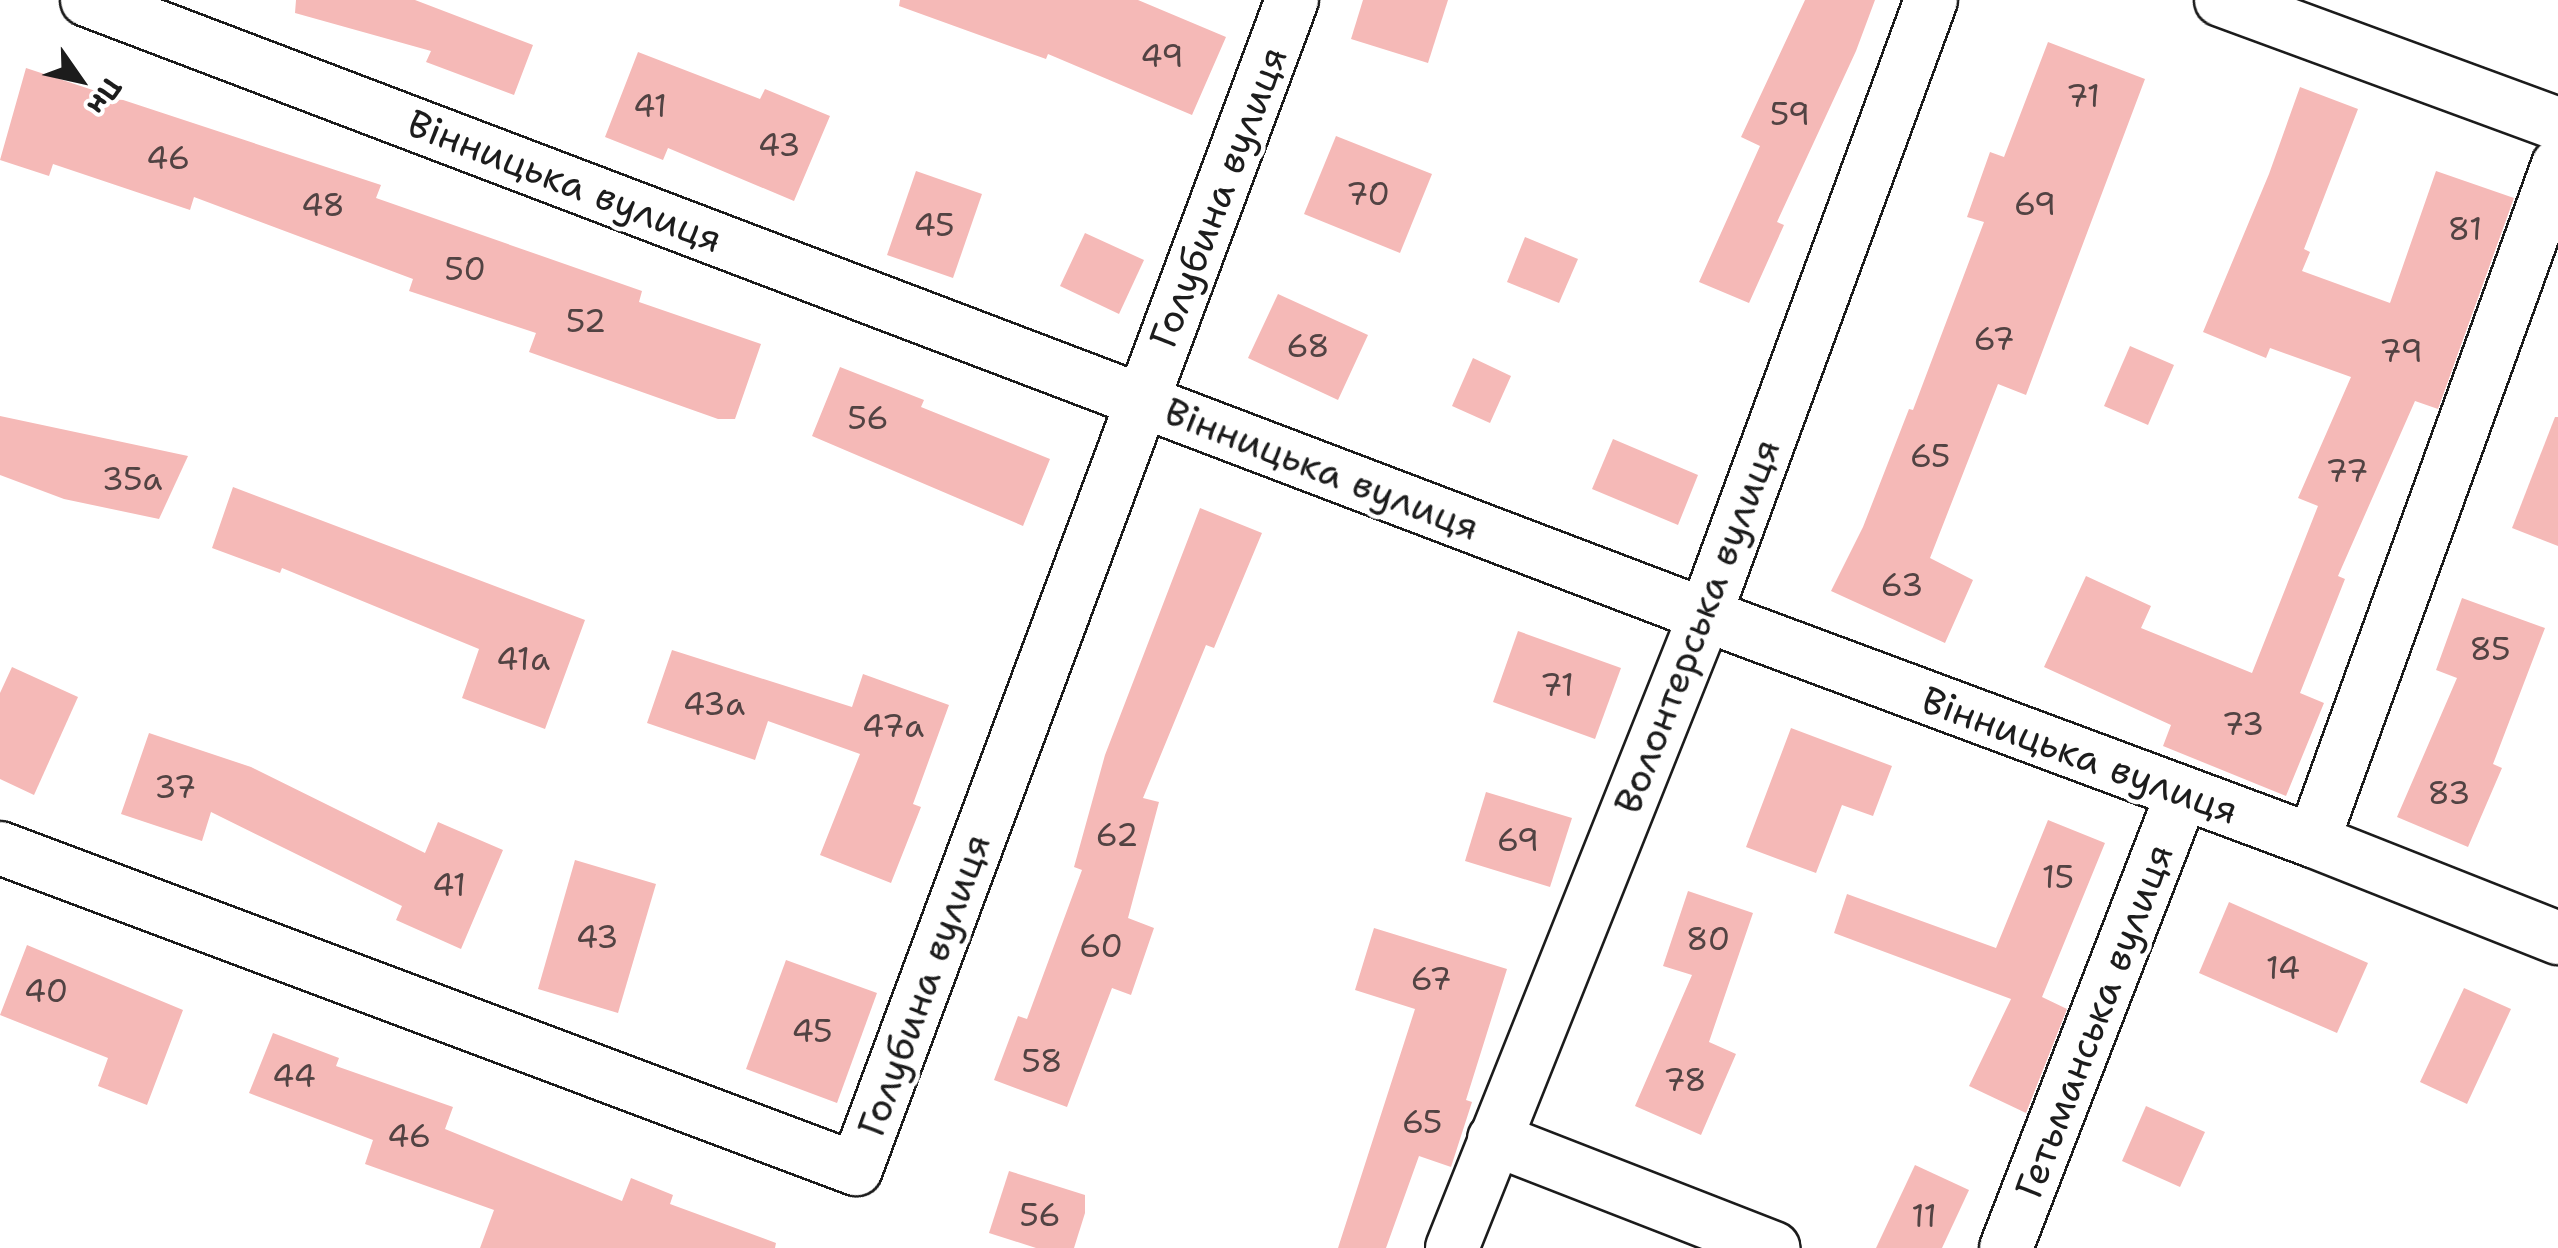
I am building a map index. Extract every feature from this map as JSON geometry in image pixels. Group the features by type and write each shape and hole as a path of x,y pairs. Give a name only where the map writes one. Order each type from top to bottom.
{"street":[{"name":"Вінницька вулиця","path":"87,0 1705,615 2312,840 2558,938"},
{"name":"Голубина вулиця","path":"0,848 856,1169 1292,0"},
{"name":"Волонтерська вулиця","path":"1452,1248 1705,615 1931,0"},
{"path":"2221,0 2558,124"},
{"path":"2312,840 2558,165"},
{"name":"Гетьманська вулиця","path":"2006,1248 2182,794"},
{"path":"1494,1139 1773,1248"}],"building":[{"path":"296,0 415,0 533,45 514,95 426,62 431,51 295,13"},
{"path":"900,0 1138,0 1226,37 1192,115 1048,54 1046,59 899,6"},
{"path":"1363,0 1448,0 1428,63 1351,39"},
{"path":"1805,0 1875,0 1856,51 1777,222 1784,225 1749,303 1699,282 1760,146 1741,137"},
{"path":"2048,42 2145,79 2026,395 1998,384 1930,558 1973,580 1945,643 1831,591 1863,527 1909,409 1913,410 1984,222 1967,217 1990,152 2004,157"},
{"path":"638,52 760,99 765,89 830,116 794,201 668,148 663,160 605,137"},
{"path":"26,68 381,185 376,198 642,291 639,302 761,344 735,419 718,419 529,352 536,333 409,291 413,279 194,197 190,210 53,164 49,176 0,160"},
{"path":"2300,87 2358,109 2304,249 2310,252 2302,271 2390,303 2436,171 2514,198 2438,409 2415,401 2338,576 2345,579 2300,693 2324,703 2286,796 2163,746 2171,725 2044,667 2086,576 2151,606 2141,628 2252,673 2318,506 2298,498 2351,377 2270,348 2266,358 2203,332 2269,174"},
{"path":"1336,136 1432,174 1400,253 1304,214"},
{"path":"916,171 982,194 953,278 887,255"},
{"path":"1085,233 1144,260 1119,314 1060,286"},
{"path":"1525,237 1578,259 1559,303 1507,282"},
{"path":"1278,294 1368,335 1338,400 1248,358"},
{"path":"2130,346 2174,365 2148,425 2104,406"},
{"path":"1473,358 1511,376 1490,423 1452,406"},
{"path":"840,367 924,400 921,407 1050,459 1023,526 812,436"},
{"path":"0,416 188,456 159,519 64,499 0,475"},
{"path":"2558,417 2558,546 2512,528"},
{"path":"1613,439 1698,475 1678,525 1592,489"},
{"path":"233,487 585,620 545,729 462,698 479,649 282,568 280,573 212,548"},
{"path":"1200,508 1262,533 1214,648 1206,645 1143,798 1159,802 1128,918 1154,928 1131,995 1112,988 1067,1107 994,1080 1018,1016 1027,1019 1082,870 1074,867 1105,755"},
{"path":"2462,598 2545,628 2493,764 2502,768 2468,847 2397,817 2457,678 2436,670"},
{"path":"1518,631 1621,668 1595,739 1493,702"},
{"path":"672,650 852,707 863,674 949,705 913,804 921,807 891,883 820,855 860,754 768,721 755,760 647,723"},
{"path":"12,667 78,697 34,795 0,779 0,693"},
{"path":"1791,728 1892,766 1873,816 1842,805 1816,873 1746,847"},
{"path":"149,733 251,767 425,853 438,822 503,850 461,949 396,920 402,906 211,812 202,841 121,814"},
{"path":"1486,792 1572,818 1550,887 1465,861"},
{"path":"2048,820 2105,843 2042,997 2067,1009 2026,1113 1969,1086 2011,999 1834,933 1847,894 1996,948"},
{"path":"575,860 656,884 618,1013 538,989"},
{"path":"1688,891 1753,913 1709,1042 1736,1054 1701,1135 1635,1106 1692,975 1663,966"},
{"path":"2229,902 2368,963 2337,1033 2199,973"},
{"path":"1374,928 1507,969 1466,1100 1472,1102 1451,1167 1419,1156 1386,1248 1338,1248 1415,1009 1355,990"},
{"path":"27,945 183,1010 147,1105 98,1086 108,1058 0,1015"},
{"path":"786,960 877,993 837,1103 746,1069"},
{"path":"2464,988 2511,1009 2467,1104 2420,1082"},
{"path":"273,1033 339,1058 336,1066 453,1107 445,1129 622,1201 631,1178 673,1195 670,1204 776,1243 775,1248 480,1248 494,1210 365,1164 373,1140 249,1093"},
{"path":"2146,1106 2205,1132 2180,1187 2122,1161"},
{"path":"1915,1165 1969,1190 1942,1248 1876,1248"},
{"path":"1009,1171 1085,1195 1085,1213 1074,1248 1036,1248 989,1233"}]}
